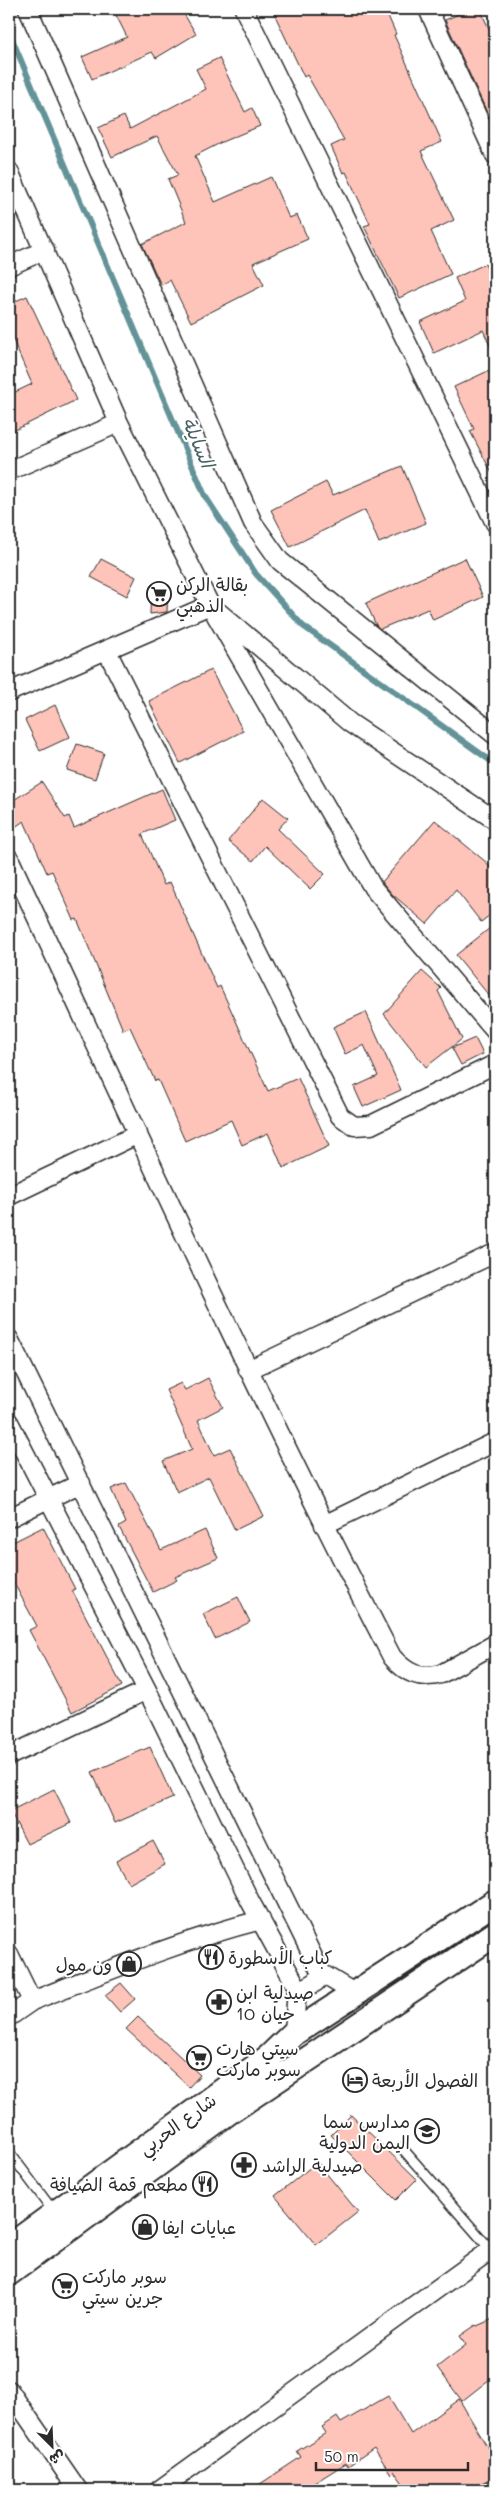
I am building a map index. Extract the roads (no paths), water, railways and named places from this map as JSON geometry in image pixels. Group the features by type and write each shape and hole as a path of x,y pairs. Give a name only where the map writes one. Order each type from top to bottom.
{"street":[{"path":"28,9 252,524 280,561 495,735"},
{"path":"244,9 495,523"},
{"path":"428,9 495,155"},
{"path":"9,171 45,250 118,422 210,605 373,888 495,1031"},
{"path":"9,266 45,250"},
{"path":"9,471 118,422"},
{"path":"9,692 108,651 210,605"},
{"path":"210,605 350,723 495,820"},
{"path":"108,651 340,1116 354,1126 372,1124 495,1064"},
{"path":"9,858 248,1370 324,1525 392,1657 404,1671 413,1675 432,1677 441,1674 495,1644"},
{"path":"9,1196 138,1134"},
{"path":"248,1370 495,1253"},
{"path":"9,1339 81,1483 278,1890 321,1973 354,1993"},
{"path":"9,1422 147,1690 261,1920 297,1987 294,2033"},
{"path":"324,1525 495,1442"},
{"path":"9,1518 81,1483"},
{"path":"9,1756 147,1690"},
{"name":"شارع الحربي","path":"9,2247 269,2057 294,2033 495,1902"},
{"path":"9,2017 32,2001 156,1952 213,1932 261,1920"},
{"name":"شارع الحربي","path":"9,2272 230,2111 495,1934"},
{"path":"9,1954 32,2001"},
{"path":"297,1987 303,1989 316,1982 321,1973"},
{"path":"160,2490 493,2248"},
{"path":"9,2390 78,2490"}],"lane":[{"path":"402,2148 493,2248"},
{"path":"9,2152 55,2213"}],"waterway":[{"name":"السايلة","path":"9,32 205,496 256,574 303,626 495,764"}],"place":[{"name":"بقالة الركن الذهبي","path":"159,594"},
{"name":"كباب الأسطورة","path":"211,1957"},
{"name":"ون مول","path":"129,1964"},
{"name":"صيدلية ابن حيان 10","path":"219,2002"},
{"name":"سيتي هارت سوبر ماركت","path":"199,2058"},
{"name":"الفصول الأربعة","path":"355,2080"},
{"name":"مدارس سما اليمن الدولية","path":"427,2131"},
{"name":"صيدلية الراشد","path":"244,2165"},
{"name":"مطعم قمة الضيافة","path":"205,2184"},
{"name":"عبايات ايفا","path":"145,2227"},
{"name":"سوبر ماركت جرين سيتي","path":"65,2286"}]}
